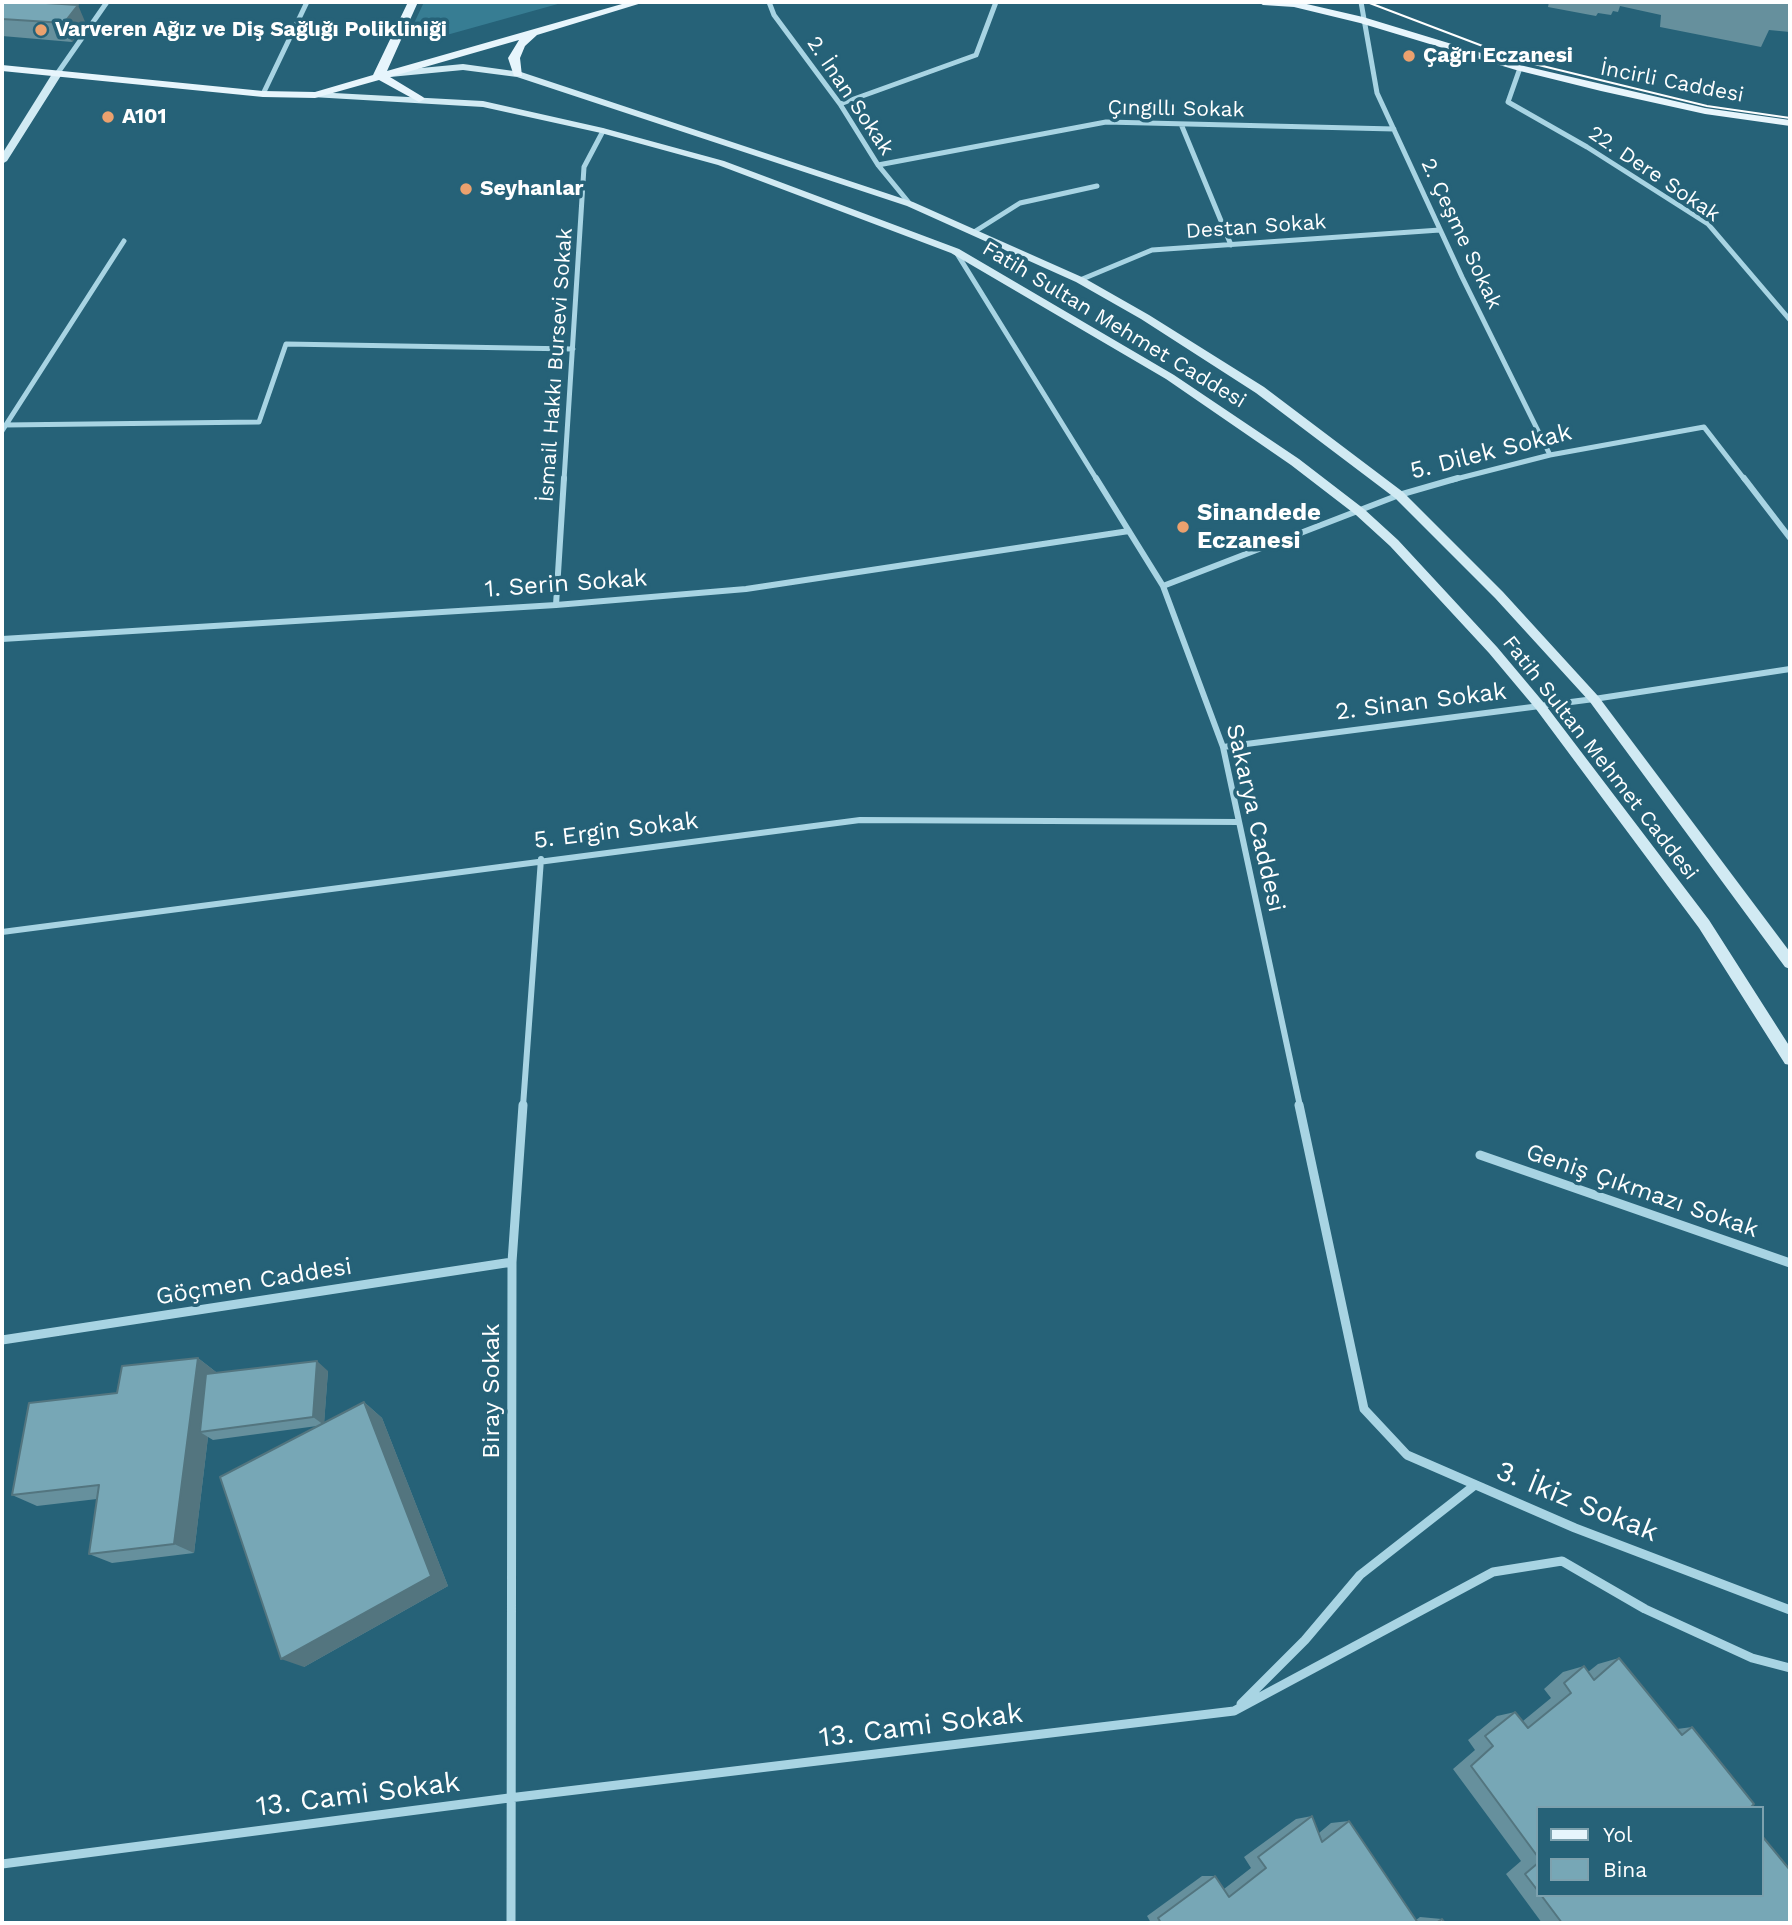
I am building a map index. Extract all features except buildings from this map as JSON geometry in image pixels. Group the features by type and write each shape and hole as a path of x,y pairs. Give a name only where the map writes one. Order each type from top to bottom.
{"main road":[{"path":"379,75 413,2"},
{"name":"İncirli Caddesi","path":"1262,2 1294,3 1363,20 1520,68 1705,111 1790,124"},
{"path":"2,68 263,94 315,95 634,3"},
{"path":"518,74 514,58 520,45 536,31"},
{"name":"Fatih Sultan Mehmet Caddesi","path":"379,75 463,67 518,74 910,204 1080,280 1145,317 1261,390 1399,495 1499,595 1594,699 1790,963"},
{"path":"2,161 57,74"},
{"path":"379,75 419,99"},
{"name":"Fatih Sultan Mehmet Caddesi","path":"315,95 484,104 603,131 721,163 955,251 1170,377 1295,463 1360,512 1394,543 1493,650 1540,706 1704,924 1790,1059"}],"street":[{"path":"57,74 107,2"},
{"path":"263,94 307,2"},
{"name":"2. İnan Sokak","path":"769,2 774,15 840,104 878,165 910,204"},
{"path":"840,104 976,55 996,2"},
{"name":"2. Çeşme Sokak","path":"1361,2 1377,93 1440,230 1550,455"},
{"name":"22. Dere Sokak","path":"1520,68 1508,102 1587,147 1708,224 1790,320"},
{"name":"Çıngıllı Sokak","path":"878,165 1106,122 1394,129"},
{"path":"1181,124 1231,245"},
{"name":"İsmail Hakkı Bursevi Sokak","path":"556,605 584,167 603,131"},
{"path":"975,232 1020,203 1097,186"},
{"name":"Destan Sokak","path":"1080,280 1152,250 1440,230"},
{"path":"3,428 124,241"},
{"name":"Sakarya Caddesi","path":"955,251 1163,586 1223,747 1364,1409"},
{"path":"3,428 259,422 286,344 573,349"},
{"name":"5. Dilek Sokak","path":"1163,586 1399,495 1550,455 1704,427 1790,538"},
{"name":"1. Serin Sokak","path":"2,639 556,605 746,589 1129,531"},
{"name":"2. Sinan Sokak","path":"1223,747 1594,699 1790,669"},
{"name":"5. Ergin Sokak","path":"2,932 541,859 860,820 1238,822"},
{"name":"Biray Sokak","path":"512,1923 509,1798 512,1262 541,859"},
{"name":"Geniş Çıkmazı Sokak","path":"1480,1155 1790,1263"},
{"name":"Göçmen Caddesi","path":"2,1340 512,1262"},
{"name":"3. İkiz Sokak","path":"1364,1409 1408,1455 1575,1528 1790,1610"},
{"path":"1234,1711 1305,1640 1360,1575 1475,1485"},
{"name":"13. Cami Sokak","path":"2,1864 509,1798 1234,1711 1493,1572 1562,1561 1645,1609 1752,1658 1790,1668"}],"shaded area":[{"path":"424,2 565,2 443,36 409,34"}],"tram line":[{"path":"1367,2 1522,61 1707,106 1790,118"}],"place":[{"name":"Varveren Ağız ve Diş Sağlığı Polikliniği","path":"41,30"},
{"name":"Çağrı Eczanesi","path":"1409,56"},
{"name":"A101","path":"108,117"},
{"name":"Seyhanlar","path":"466,189"},
{"name":"Sinandede Eczanesi","path":"1183,527"}]}
